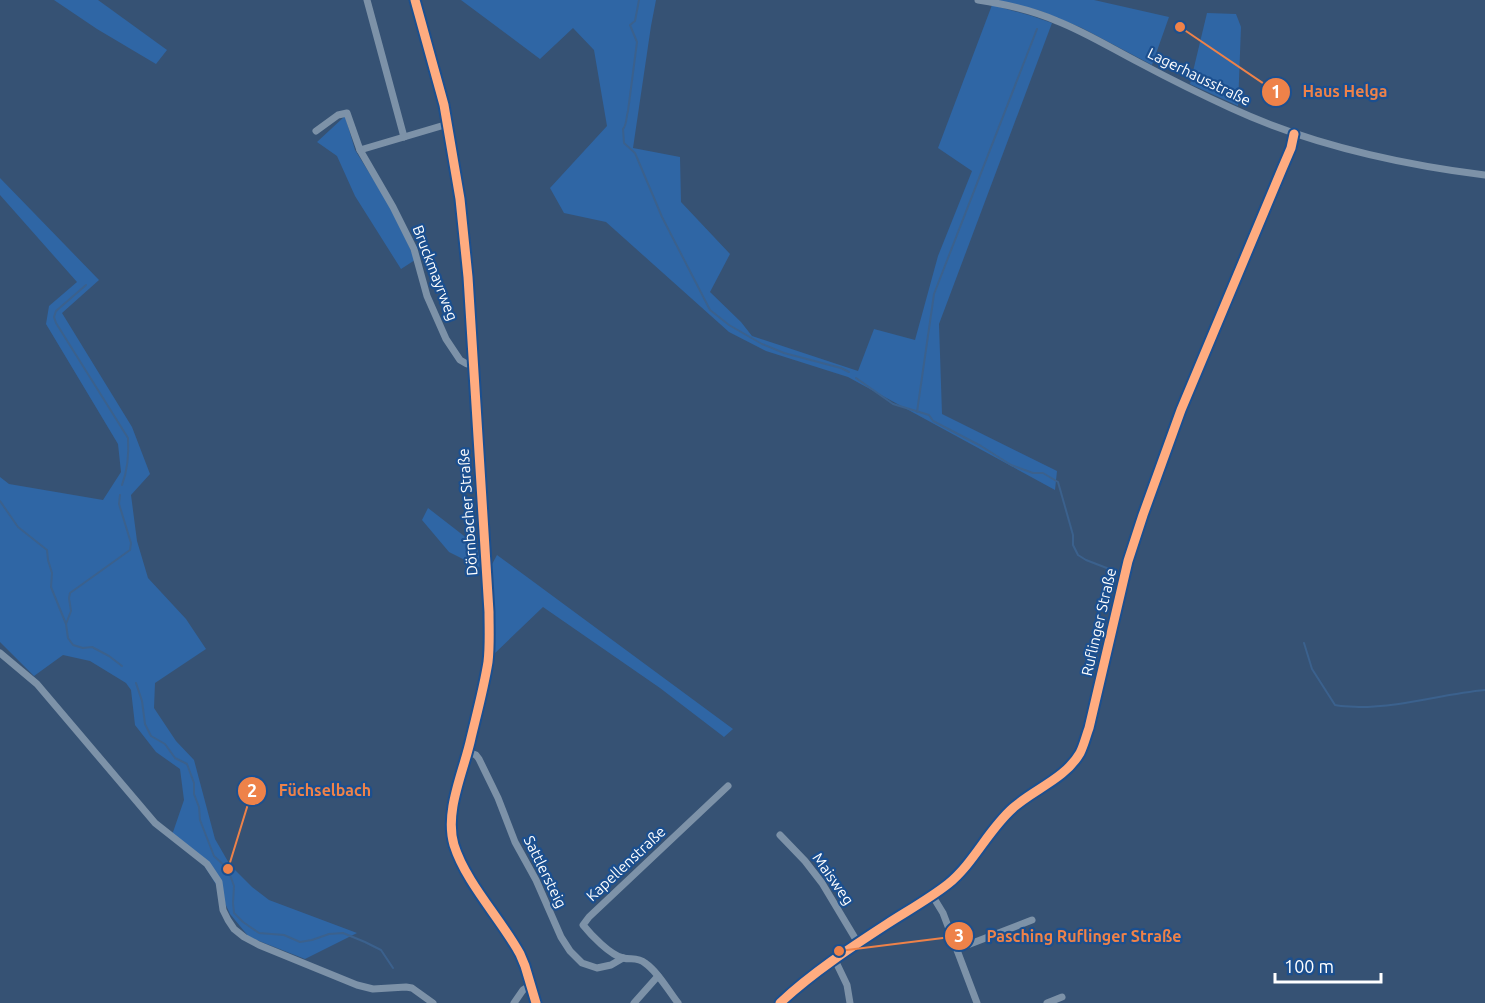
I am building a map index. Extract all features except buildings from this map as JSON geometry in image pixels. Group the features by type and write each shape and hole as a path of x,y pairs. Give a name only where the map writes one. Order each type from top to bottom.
{"street":[{"path":"368,0 404,136"},
{"name":"Dörnbacher Straße","path":"415,0 438,79 448,124 464,232 489,630 486,671 453,807 451,824 453,841 466,870 520,954 536,1003"},
{"name":"Lagerhausstraße","path":"978,0 1018,8 1054,20 1084,33 1211,99 1294,134 1370,155 1485,175"},
{"name":"Bruckmayrweg","path":"316,130 338,115 347,112 360,150 414,249 427,296 446,339 460,360 473,364"},
{"path":"360,150 448,124"},
{"name":"Ruflinger Straße","path":"780,1003 790,999 858,943 932,895 956,876 1005,816 1022,801 1064,772 1080,752 1089,728 1128,561 1143,515 1181,410 1291,148 1294,134"},
{"path":"0,653 37,684 155,823 202,859 212,870 220,887 225,916 238,932 259,945 357,985 373,989 412,988 433,1003"},
{"name":"Sattlersteig","path":"468,752 479,759 498,798 515,842 570,951 582,963 597,968 617,963 623,958"},
{"name":"Kapellenstraße","path":"678,1003 648,965 641,960 623,958 611,951 584,924 728,786"},
{"name":"Maisweg","path":"780,835 822,883 858,943"},
{"path":"932,895 944,913 977,1003"},
{"path":"957,949 1032,920"},
{"path":"835,960 847,985 850,1003"},
{"path":"634,1003 658,976"},
{"path":"514,1003 523,990 531,985"},
{"path":"1047,1003 1062,997"}],"shaded area":[{"path":"54,0 98,0 167,50 156,64"},
{"path":"461,0 656,0 633,148 680,157 681,202 730,254 710,292 752,336 858,371 874,329 915,340 938,256 972,171 938,148 992,5 1052,23 939,324 942,414 1057,471 1055,490 848,377 766,351 729,332 606,222 564,213 550,188 607,126 594,50 573,28 540,59"},
{"path":"996,0 1094,0 1169,17 1152,65 1082,28 1038,10"},
{"path":"1207,13 1236,14 1241,27 1238,106 1190,84"},
{"path":"345,116 355,150 396,216 415,260 401,269 355,196 337,156 317,142"},
{"path":"0,178 99,280 62,313 132,427 150,474 131,495 137,541 148,578 186,619 206,649 155,683 154,708 176,741 194,760 215,839 230,865 269,900 357,933 305,959 249,937 230,914 217,886 202,862 171,838 184,800 180,769 156,752 135,725 131,690 126,683 90,661 63,655 34,676 0,642 0,477 9,484 103,500 121,472 118,444 46,324 49,306 77,282 0,195"},
{"path":"428,508 477,546 481,568 449,552 422,520"},
{"path":"497,555 733,729 724,737 660,688 543,607 493,655 494,614 490,568"}],"waterway":[{"path":"639,0 635,21 630,25 637,42 628,111 623,129 624,143 635,153 662,217 710,310 729,325 762,344 784,353 849,372"},
{"path":"917,412 934,294 1037,29"},
{"path":"86,285 56,311 54,317 128,438 128,462 122,485"},
{"path":"856,378 893,404 929,415 933,421 981,446 1011,465 1033,473 1043,473 1058,482 1073,535 1073,545 1078,555 1117,572"},
{"path":"66,624 71,611 70,593 130,550 131,543 119,504 120,495"},
{"path":"0,501 18,527 47,550 52,573 51,587 66,624 68,638 73,645 83,648 92,647 122,666"},
{"path":"1304,643 1312,669 1335,705 1359,707 1391,705 1485,690"},
{"path":"136,683 142,701 145,724 151,736 165,744 175,758 187,764 194,783 200,820 214,856 228,869 234,886 234,913 259,933 284,935 300,942 329,934 343,933 381,950 393,968"}],"cycle path":[{"path":"415,0 444,105 460,199 468,277 489,612 488,662 453,805 452,832 454,845 467,873 520,954 536,1003"},
{"path":"780,1003 832,961 948,884 966,866 996,826 1013,808 1066,770 1080,753 1089,728 1128,561 1143,515 1181,410 1291,148 1294,134"}],"place":[{"name":"Haus Helga","path":"1180,27"},
{"name":"Füchselbach","path":"228,869"},
{"name":"Pasching Ruflinger Straße","path":"839,951"}]}
